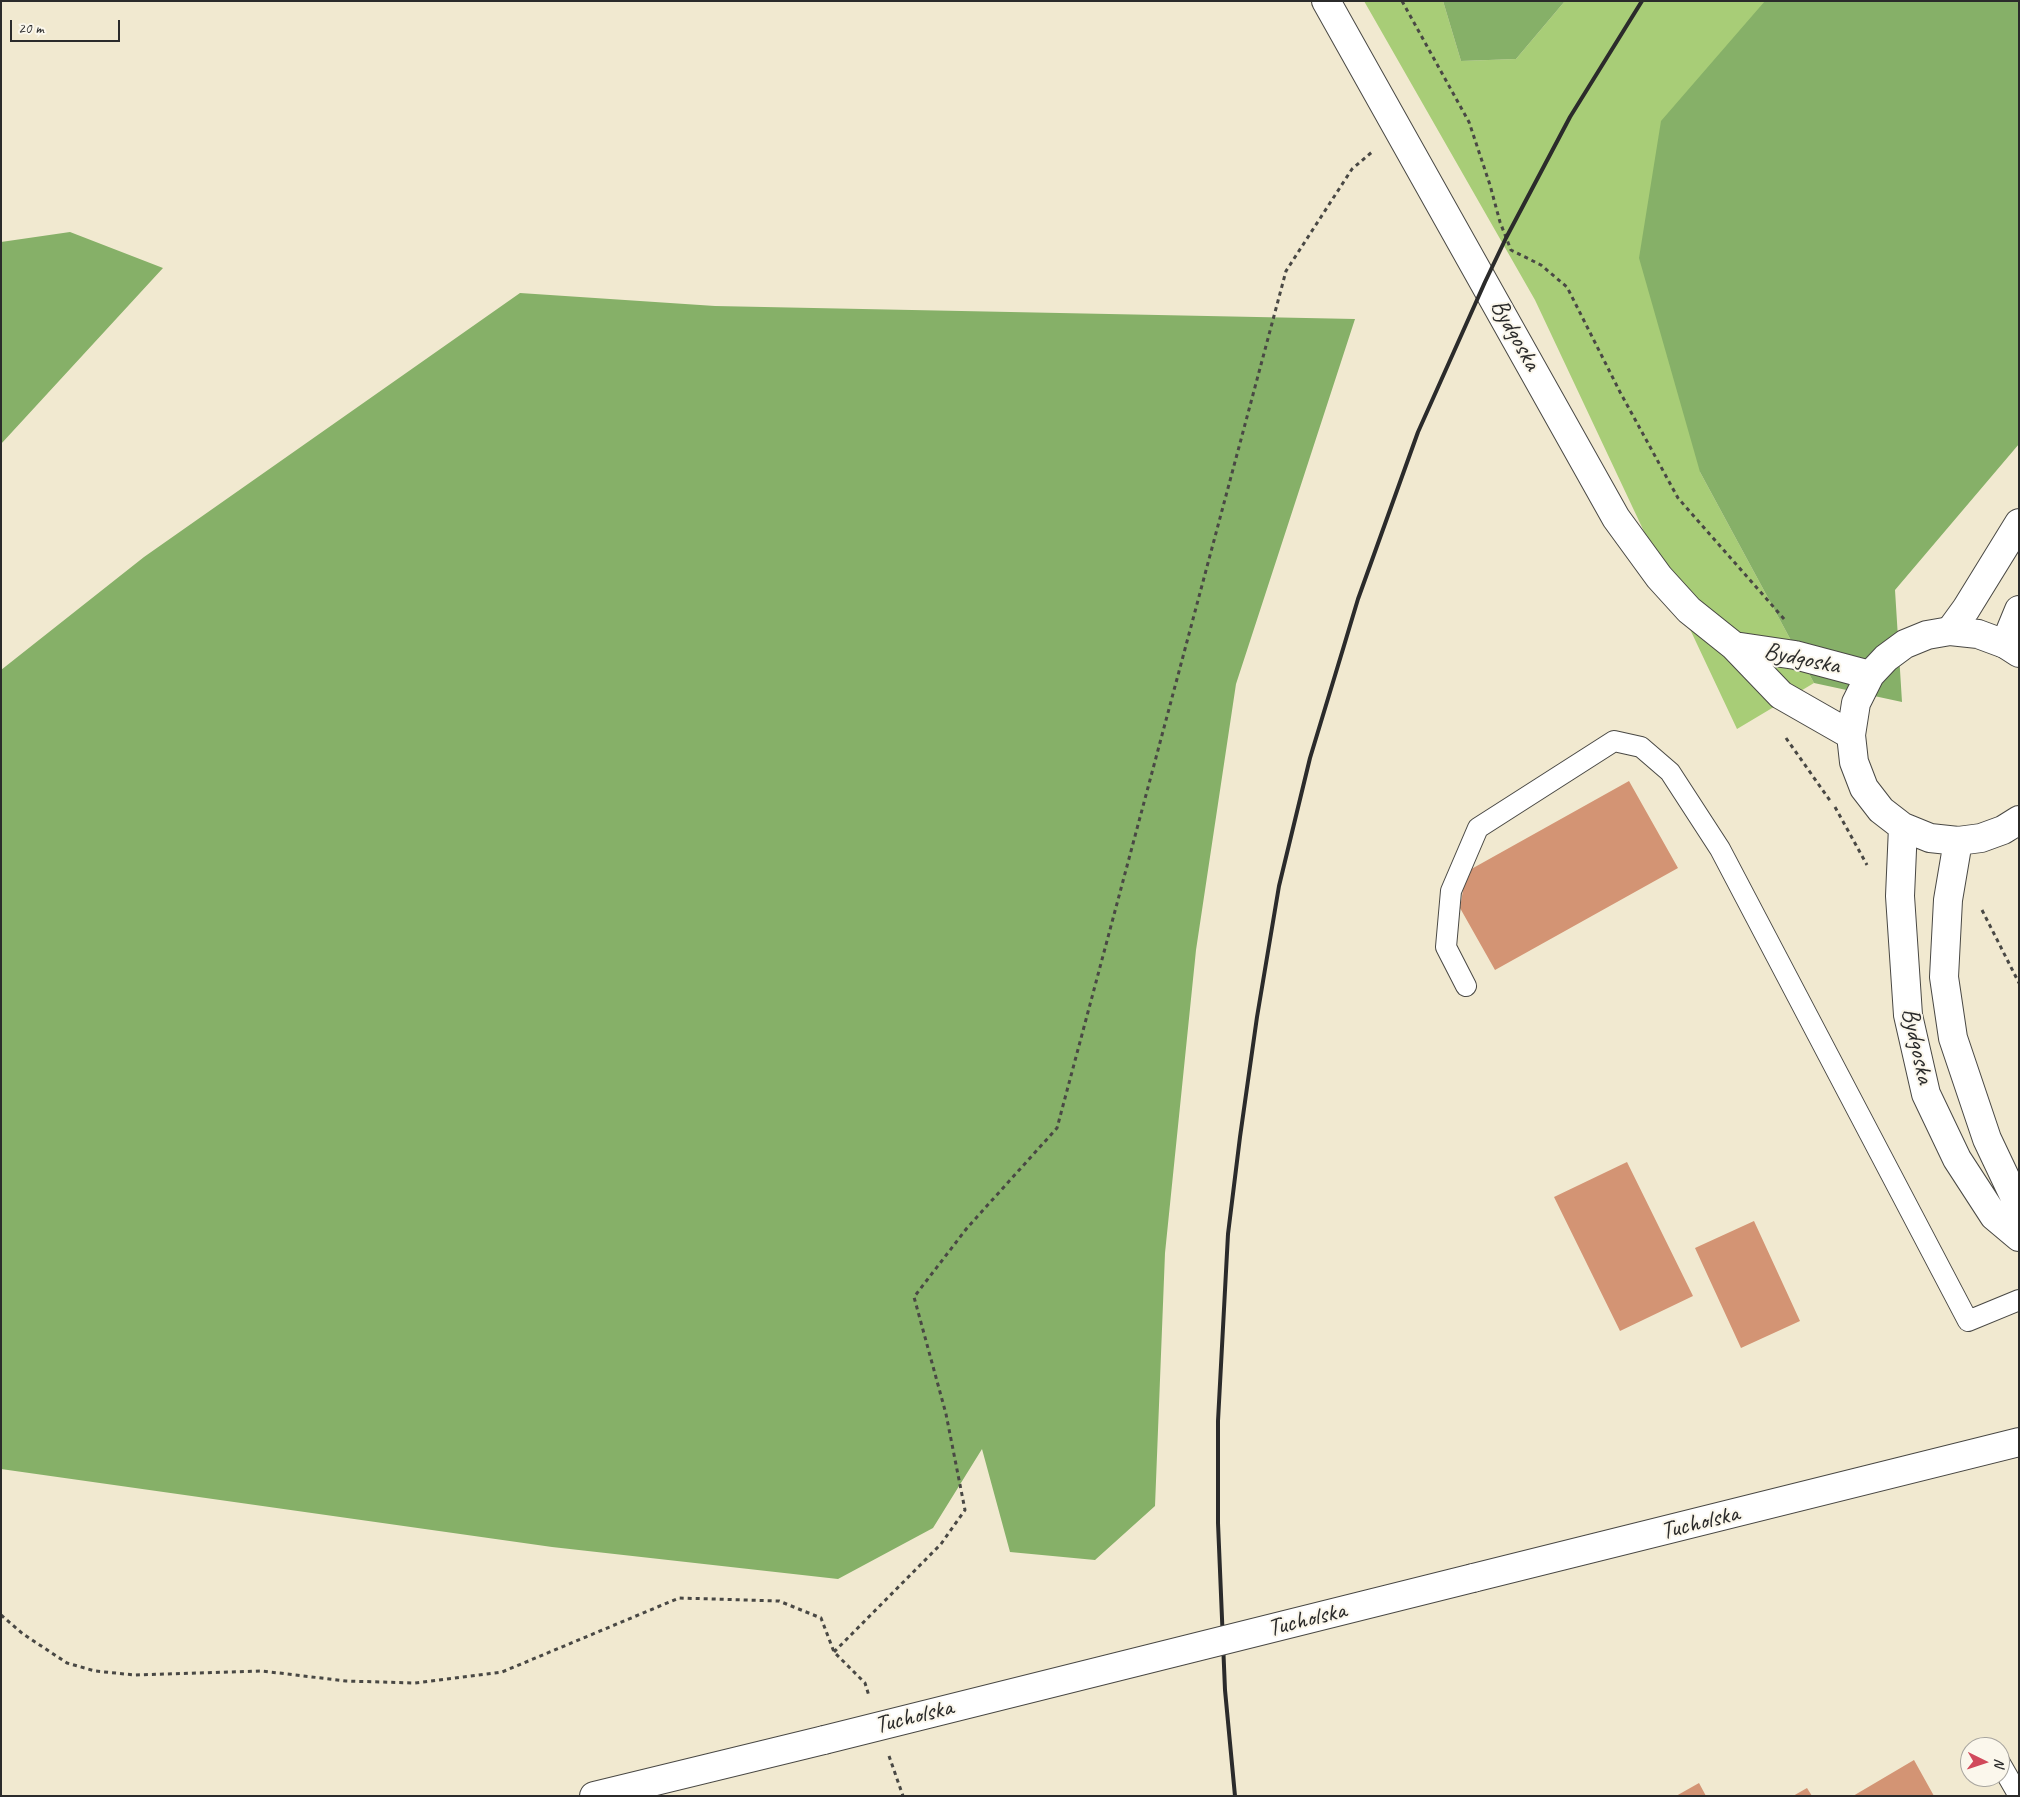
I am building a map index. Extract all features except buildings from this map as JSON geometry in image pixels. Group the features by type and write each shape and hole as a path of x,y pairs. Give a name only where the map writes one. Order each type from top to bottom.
{"street":[{"name":"Bydgoska","path":"1326,1 1616,518 1659,577 1683,604 1734,646 1781,695 1851,735"},
{"path":"1950,631 2019,523"},
{"path":"2019,610 2012,648 1978,634 1950,631 1927,635 1905,644 1886,658 1870,675 1856,703 1851,735 1854,762 1864,788 1881,810 1903,827 1930,838 1958,842 1981,838 2003,830 2019,820"},
{"name":"Bydgoska","path":"1734,646 1795,655 1870,675"},
{"name":"Bydgoska","path":"1903,827 1900,896 1908,1015 1926,1094 1957,1158 1994,1216 2019,1236"},
{"name":"Bydgoska","path":"1958,842 1948,900 1944,977 1952,1038 1987,1139 2015,1198 2019,1217"},
{"name":"Tucholska","path":"594,1796 1668,1531 2019,1442"}],"lane":[{"path":"1466,986 1446,947 1451,891 1478,828 1614,741 1641,747 1670,772 1720,849 1968,1321 2019,1300"},
{"path":"2010,1780 2019,1796"}],"path":[{"path":"1402,1 1469,122 1500,222 1512,250 1541,264 1567,287 1620,392 1678,498 1802,638 1795,655"},
{"path":"834,1652 942,1544 965,1510 946,1414 914,1297 967,1228 1057,1128 1286,271 1352,169 1397,130"},
{"path":"1781,695 1773,720 1830,799 1880,889 1900,896"},
{"path":"2001,951 2019,983"},
{"path":"1,1615 24,1634 67,1663 95,1671 135,1675 262,1671 346,1681 415,1683 502,1672 678,1598 779,1601 821,1618 834,1652 865,1683 871,1701"},
{"path":"886,1748 903,1796"}],"green space":[{"path":"1364,1 1443,1 1461,61 1516,59 1565,1 1765,1 1700,472 1814,683 1737,729 1535,300"},
{"path":"1443,1 1565,1 1516,59 1461,61"},
{"path":"1765,1 2019,1 2019,444 1895,590 1902,702 1814,683 1700,472 1639,258 1661,121"},
{"path":"70,232 163,268 1,444 1,242"},
{"path":"520,293 715,306 1355,319 1236,684 1196,950 1165,1253 1155,1506 1095,1560 1010,1552 982,1449 933,1528 838,1579 552,1547 1,1469 1,670 144,557"}],"railway":[{"path":"1235,1796 1225,1690 1218,1523 1218,1421 1228,1234 1257,1017 1279,886 1310,758 1358,599 1418,432 1506,238 1570,117 1642,1"}]}
